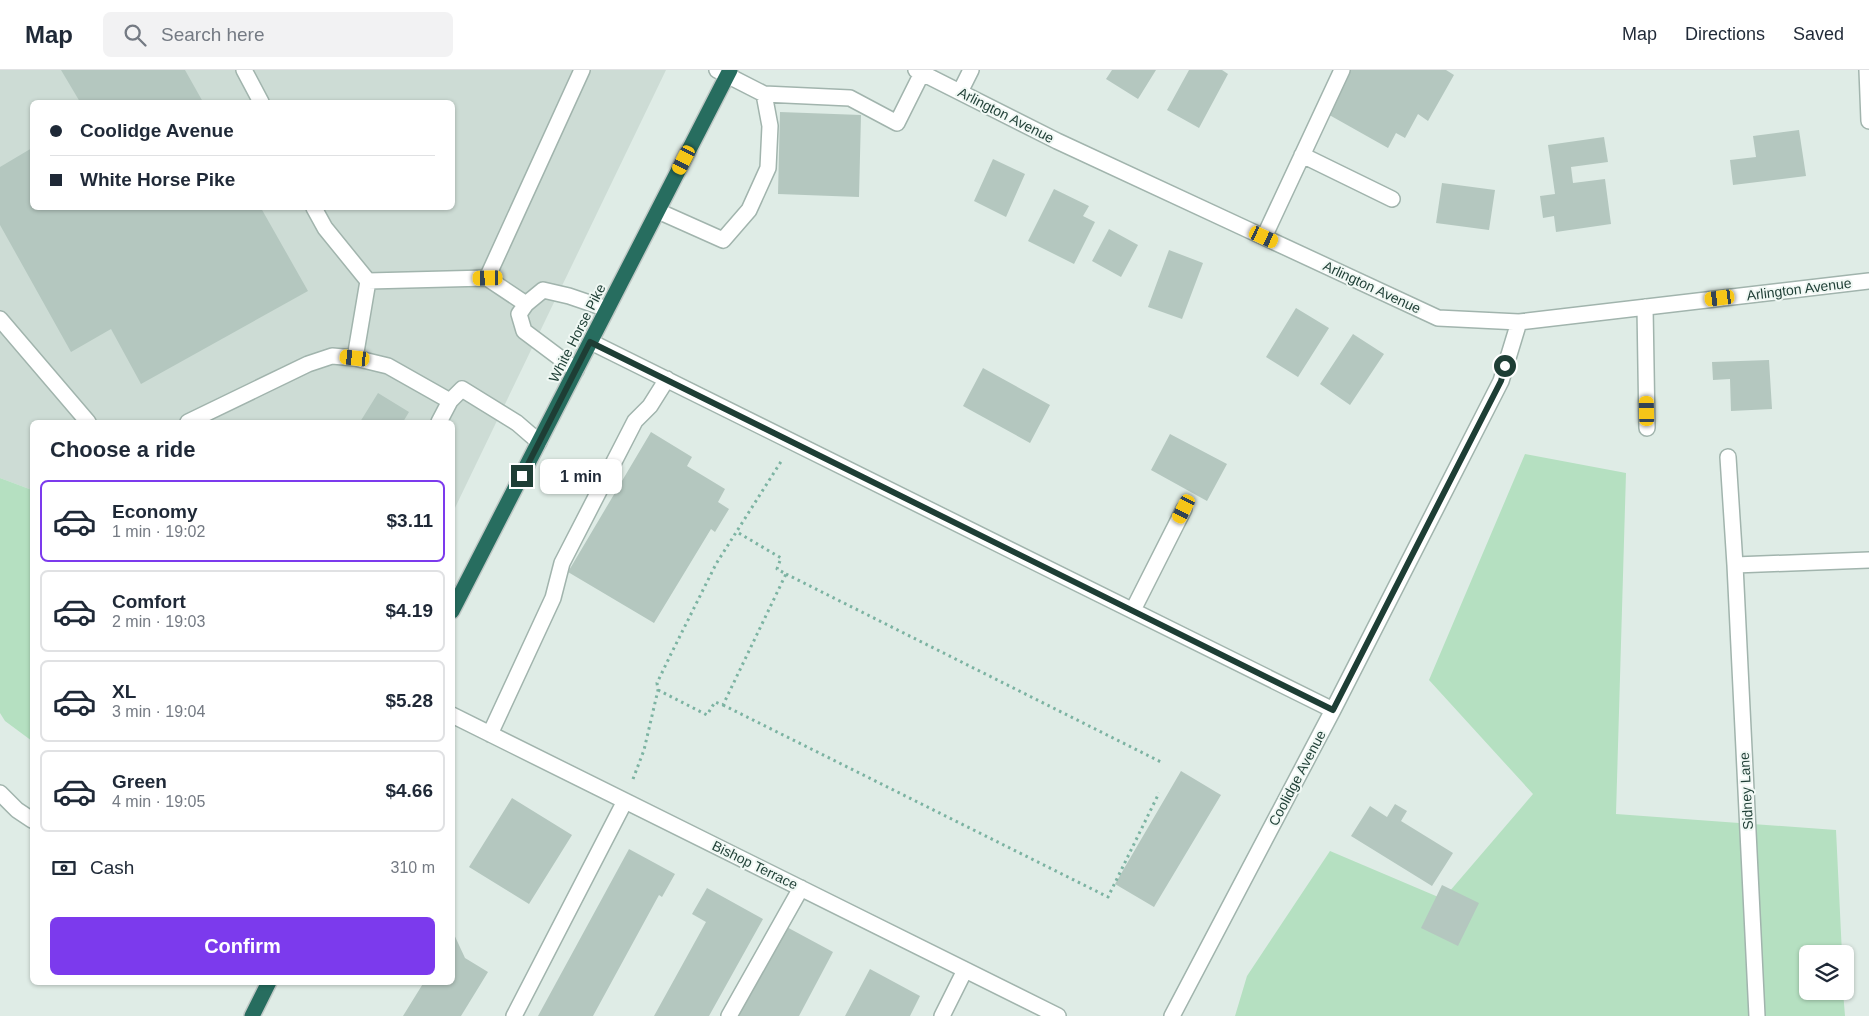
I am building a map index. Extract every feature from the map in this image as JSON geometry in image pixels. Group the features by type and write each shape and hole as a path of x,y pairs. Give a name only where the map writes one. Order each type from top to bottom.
{"highway":[{"name":"White Horse Pike","path":"455,605 658,211 725,72"},
{"path":"252,1016 268,985"}],"street":[{"path":"244,70 260,100"},
{"path":"488,278 582,70"},
{"path":"960,92 970,70"},
{"path":"1264,237 1342,70"},
{"path":"1867,70 1869,121"},
{"path":"725,72 764,94 850,98 898,123 919,72"},
{"name":"Arlington Avenue","path":"919,72 1057,141 1438,318 1519,322 1869,281"},
{"path":"658,211 724,240 749,210 768,168 770,126 764,94"},
{"path":"1302,155 1392,199"},
{"path":"315,210 325,228 368,281 355,358"},
{"path":"368,281 488,278 526,304"},
{"path":"576,370 524,331 519,314 526,304 543,290 569,296 607,310"},
{"path":"1645,307 1647,428"},
{"path":"0,319 86,420"},
{"name":"Coolidge Avenue","path":"1172,1016 1333,710 1501,381 1519,322"},
{"path":"590,342 1333,710"},
{"path":"192,420 308,364 332,356 355,358 388,366 450,401"},
{"path":"490,734 553,598 562,563 624,440 635,421 650,406 666,379"},
{"path":"440,420 450,401 462,389 517,423 539,442"},
{"name":"Sidney Lane","path":"1728,457 1757,1016"},
{"path":"1133,610 1184,509"},
{"path":"1735,565 1869,560"},
{"name":"Bishop Terrace","path":"455,716 1058,1016"},
{"path":"0,793 17,810 30,819"},
{"path":"514,1016 625,801"},
{"path":"729,1016 800,888"},
{"path":"942,1016 965,970"}],"path":[{"path":"625,801 644,750 658,690 657,684 716,564 794,442"},
{"path":"737,532 781,558 776,569 1161,762"},
{"path":"723,705 786,574"},
{"path":"658,690 707,715 715,702 723,705 1108,897 1159,793"}],"shaded area":[{"path":"0,70 666,70 455,508 455,420 30,420 30,489 0,478"}],"green space":[{"path":"1525,454 1626,473 1616,814 1836,830 1842,945 1799,945 1799,1000 1844,1000 1845,1016 1235,1016 1247,976 1330,851 1443,899 1533,794 1429,680"},
{"path":"0,478 30,489 30,740 5,721 0,713"}],"building":[{"path":"61,70 185,70 202,100 79,100"},
{"path":"1112,70 1156,70 1138,99 1106,79"},
{"path":"1189,70 1222,70 1228,74 1199,128 1167,110"},
{"path":"1347,70 1446,70 1454,75 1428,121 1418,114 1405,138 1396,133 1388,148 1324,112"},
{"path":"780,112 861,115 859,197 778,194"},
{"path":"1799,130 1806,176 1733,185 1730,160 1756,157 1753,136"},
{"path":"1604,137 1608,162 1571,167 1573,183 1605,179 1611,224 1556,232 1554,216 1543,218 1540,196 1555,194 1548,145"},
{"path":"30,149 30,210 262,210 308,291 141,384 111,329 71,352 0,225 0,167"},
{"path":"993,159 1025,174 1006,217 974,201"},
{"path":"1442,183 1495,190 1489,230 1436,223"},
{"path":"1054,189 1089,206 1083,216 1095,222 1074,264 1028,241"},
{"path":"1109,229 1138,245 1121,277 1092,261"},
{"path":"1169,250 1203,263 1182,319 1148,307"},
{"path":"1296,308 1329,328 1298,377 1266,357"},
{"path":"1353,334 1384,354 1350,405 1320,384"},
{"path":"1769,360 1772,409 1731,411 1730,379 1713,380 1712,362"},
{"path":"983,368 1050,405 1030,443 963,406"},
{"path":"378,393 409,412 404,420 361,420"},
{"path":"651,432 692,457 687,466 725,489 718,502 729,509 715,532 711,529 654,623 568,572"},
{"path":"1170,434 1227,464 1207,501 1151,470"},
{"path":"1181,771 1221,795 1154,907 1115,884"},
{"path":"512,798 572,835 529,904 469,867"},
{"path":"1395,804 1407,811 1401,821 1453,853 1432,886 1351,836 1370,806 1387,817"},
{"path":"629,849 675,874 662,897 659,895 593,1016 538,1016"},
{"path":"1442,885 1479,903 1458,946 1421,928"},
{"path":"707,888 763,919 709,1016 654,1016 706,922 692,914"},
{"path":"783,925 833,952 799,1016 735,1016"},
{"path":"455,936 465,958 488,972 461,1016 403,1016 422,985 455,985"},
{"path":"870,969 920,996 910,1016 845,1016"}],"route":[{"path":"522,476 590,342 1333,710 1501,381 1505,366"}]}
